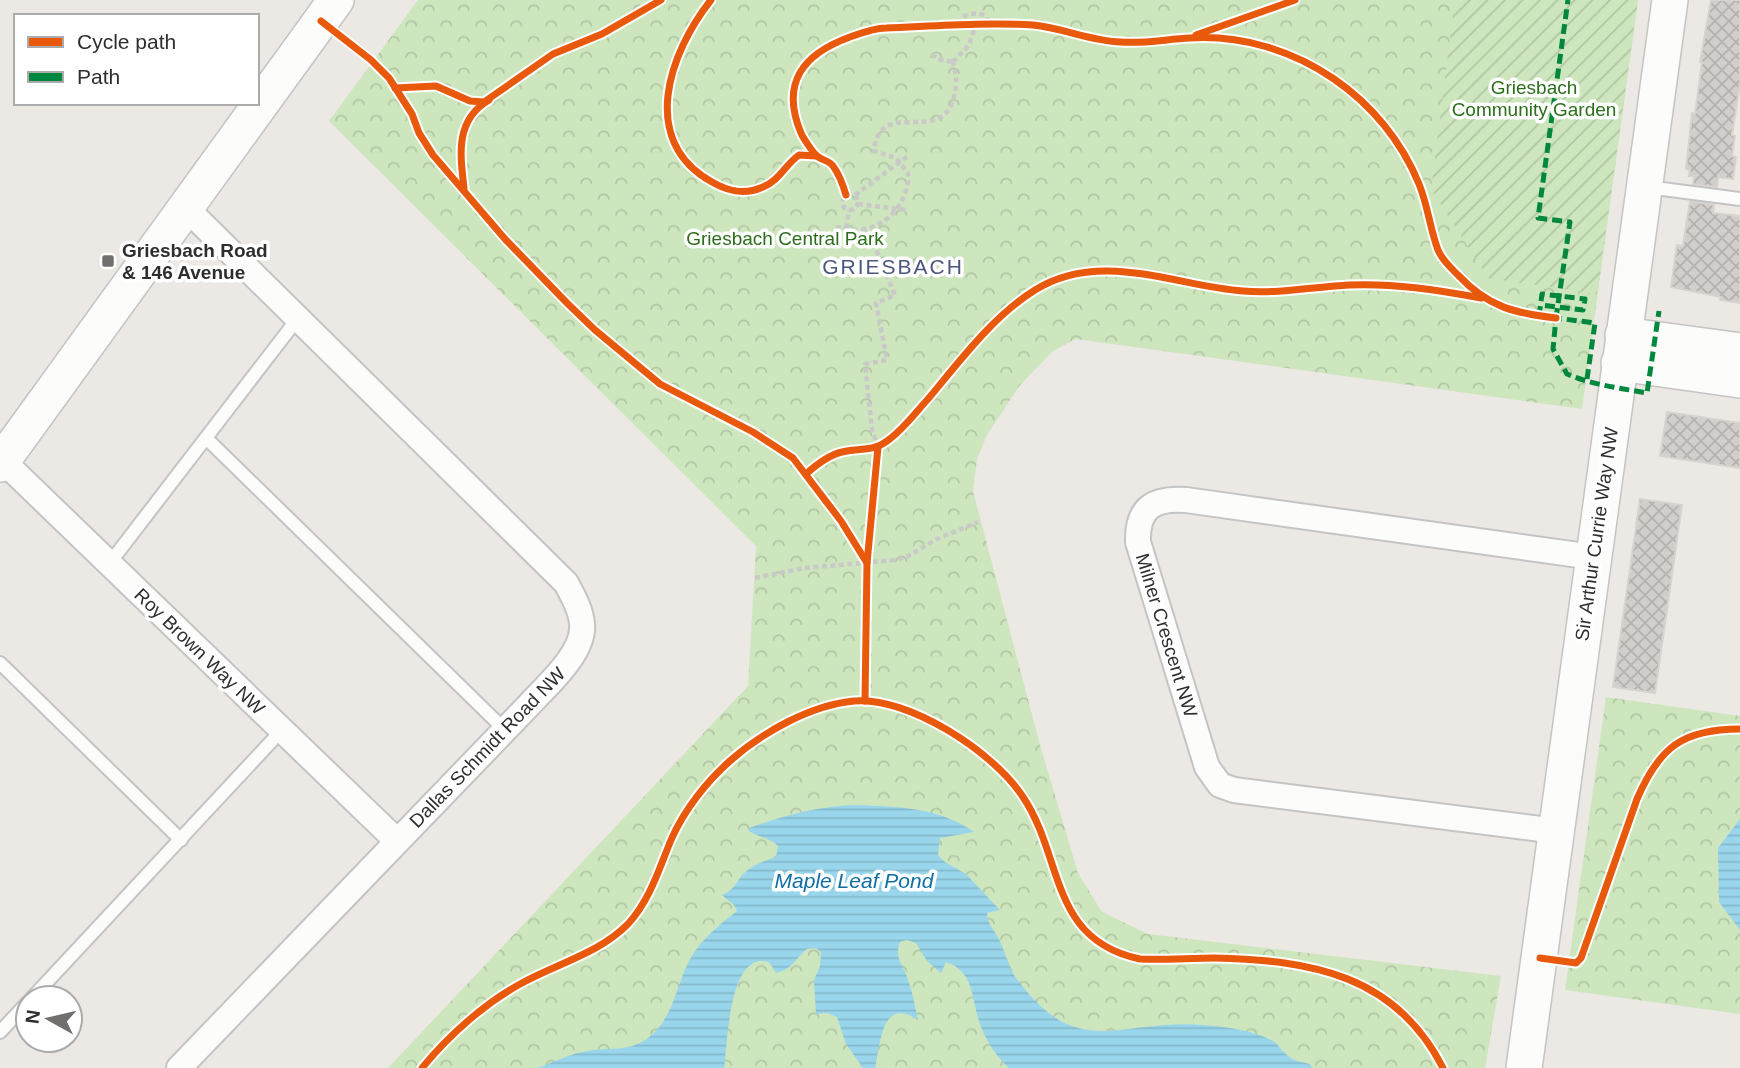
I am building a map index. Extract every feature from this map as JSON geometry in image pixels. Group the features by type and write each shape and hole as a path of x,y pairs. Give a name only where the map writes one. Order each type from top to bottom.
{"street":[{"path":"1,463 336,0"},
{"name":"Sir Arthur Currie Way NW","path":"1524,1068 1670,0"},
{"name":"Dallas Schmidt Road NW","path":"179,1068 570,660 583,628 580,612 566,583 185,207"},
{"path":"1621,349 1740,351"},
{"path":"1621,349 1740,380"},
{"name":"Roy Brown Way NW","path":"1,463 397,841"},
{"name":"Milner Crescent NW","path":"1557,831 1248,791 1220,785 1207,767 1138,542 1138,528 1140,518 1158,502 1170,499 1186,500 1593,557"}],"lane":[{"path":"1644,187 1740,199"},
{"path":"109,564 298,318"},
{"path":"206,438 505,730"},
{"path":"0,663 181,840"},
{"path":"45,984 282,730"},
{"path":"0,1032 14,1017"}],"path":[{"path":"956,23 965,15 978,14 986,16 994,26"},
{"path":"956,23 994,26"},
{"path":"953,62 969,46 976,24"},
{"path":"932,54 937,59 953,62"},
{"path":"836,227 863,229 880,222 896,209 905,196 908,173 900,162 890,155 874,151 879,134 892,123 934,121 947,113 952,105 956,85 957,75 953,62"},
{"path":"849,211 842,203 848,193 908,156"},
{"path":"848,193 858,204 906,210"},
{"path":"849,211 858,204"},
{"path":"846,228 849,211"},
{"path":"863,229 878,254 895,295 876,303 887,360 865,364 872,430 878,449"},
{"path":"755,578 866,557 908,556 937,539 978,522"},
{"path":"866,557 867,577"}],"green space":[{"name":"Griesbach Central Park","path":"418,0 1638,0 1582,409 1076,339 1053,351 1020,385 987,435 977,459 973,491 1040,745 1078,873 1102,912 1148,934 1501,976 1485,1068 388,1068 748,686 756,546 329,121"},
{"name":"Griesbach Community Garden","path":"1458,0 1638,0 1597,294 1488,278 1431,189 1454,7"},
{"path":"1606,697 1740,716 1740,1014 1565,990"}],"water":[{"name":"Maple Leaf Pond","path":"857,805 932,813 974,832 940,838 938,855 966,874 1000,910 987,913 987,917 1014,975 1038,1003 1060,1021 1082,1029 1104,1031 1181,1024 1236,1029 1271,1040 1291,1058 1310,1064 1312,1068 1009,1068 983,1033 968,980 963,973 946,962 941,973 927,961 916,943 907,940 900,942 898,953 918,1020 906,1014 897,1014 890,1018 881,1035 875,1068 863,1068 846,1044 837,1017 827,1013 816,1014 814,980 820,966 821,952 816,948 807,949 790,966 776,973 769,962 755,962 745,970 733,1002 724,1068 537,1068 581,1052 638,1044 662,1024 693,953 710,933 737,911 722,895 750,868 776,857 778,846 749,831 749,828 802,812"},
{"path":"1740,819 1740,930 1719,902 1718,848"}],"building":[{"path":"1711,0 1740,0 1740,84 1732,135 1735,136 1732,156 1736,157 1733,179 1718,177 1717,187 1693,184 1694,176 1689,176 1690,170 1686,169 1692,113 1695,114 1700,62"},
{"path":"1690,201 1714,205 1713,213 1740,216 1740,303 1671,287 1677,245 1683,246"},
{"path":"1667,412 1740,423 1740,468 1660,456"},
{"path":"1640,499 1682,505 1655,693 1613,687"}],"marked path":[{"path":"1556,318 1570,222 1538,218 1568,0"},
{"path":"1539,316 1542,294 1585,299 1583,310 1541,305"},
{"path":"1587,379 1595,323 1556,318 1553,349 1567,374 1596,384 1647,393 1659,311"}],"cycle path":[{"path":"395,88 436,86 470,101 484,102 553,54 602,34 661,0"},
{"path":"711,0 683,45 673,70 668,96 668,120 675,144 689,165 725,188 750,191 769,184 799,155 816,156"},
{"path":"1196,35 1295,0"},
{"path":"321,21 371,60 389,78 412,114 419,133 433,155 505,239 567,303 660,384 753,432 793,458 841,521 867,563"},
{"path":"846,195 833,166 816,155 802,135 793,99 795,85 808,62 820,52 850,37 881,28 996,24 1033,25 1121,42 1209,38 1247,42 1283,52 1318,69 1361,100 1384,125 1412,168 1440,254 1469,286 1502,307 1556,318"},
{"path":"464,188 461,150 465,128 470,117 489,100"},
{"path":"806,474 832,455 873,448 885,443 901,429 1005,313 1035,290 1060,278 1085,272 1111,271 1243,291 1269,292 1382,285 1481,298"},
{"path":"865,701 867,563 878,447"},
{"path":"422,1068 456,1032 495,1000 536,976 591,951 628,924 648,895 682,818 713,777 731,760 788,721 821,708 854,701 876,702 924,717 948,730 992,762 1023,797 1036,821 1063,894 1074,915 1089,934 1111,949 1140,959 1215,958 1285,963 1317,969 1347,979 1376,993 1401,1012 1424,1037 1443,1068"},
{"path":"1540,958 1576,963 1581,958 1637,799 1645,781 1664,754 1675,745 1703,733 1740,729"}],"place":[{"name":"Griesbach Road & 146 Avenue","path":"108,261"}],"district":[{"name":"GRIESBACH","path":"893,267"}]}
